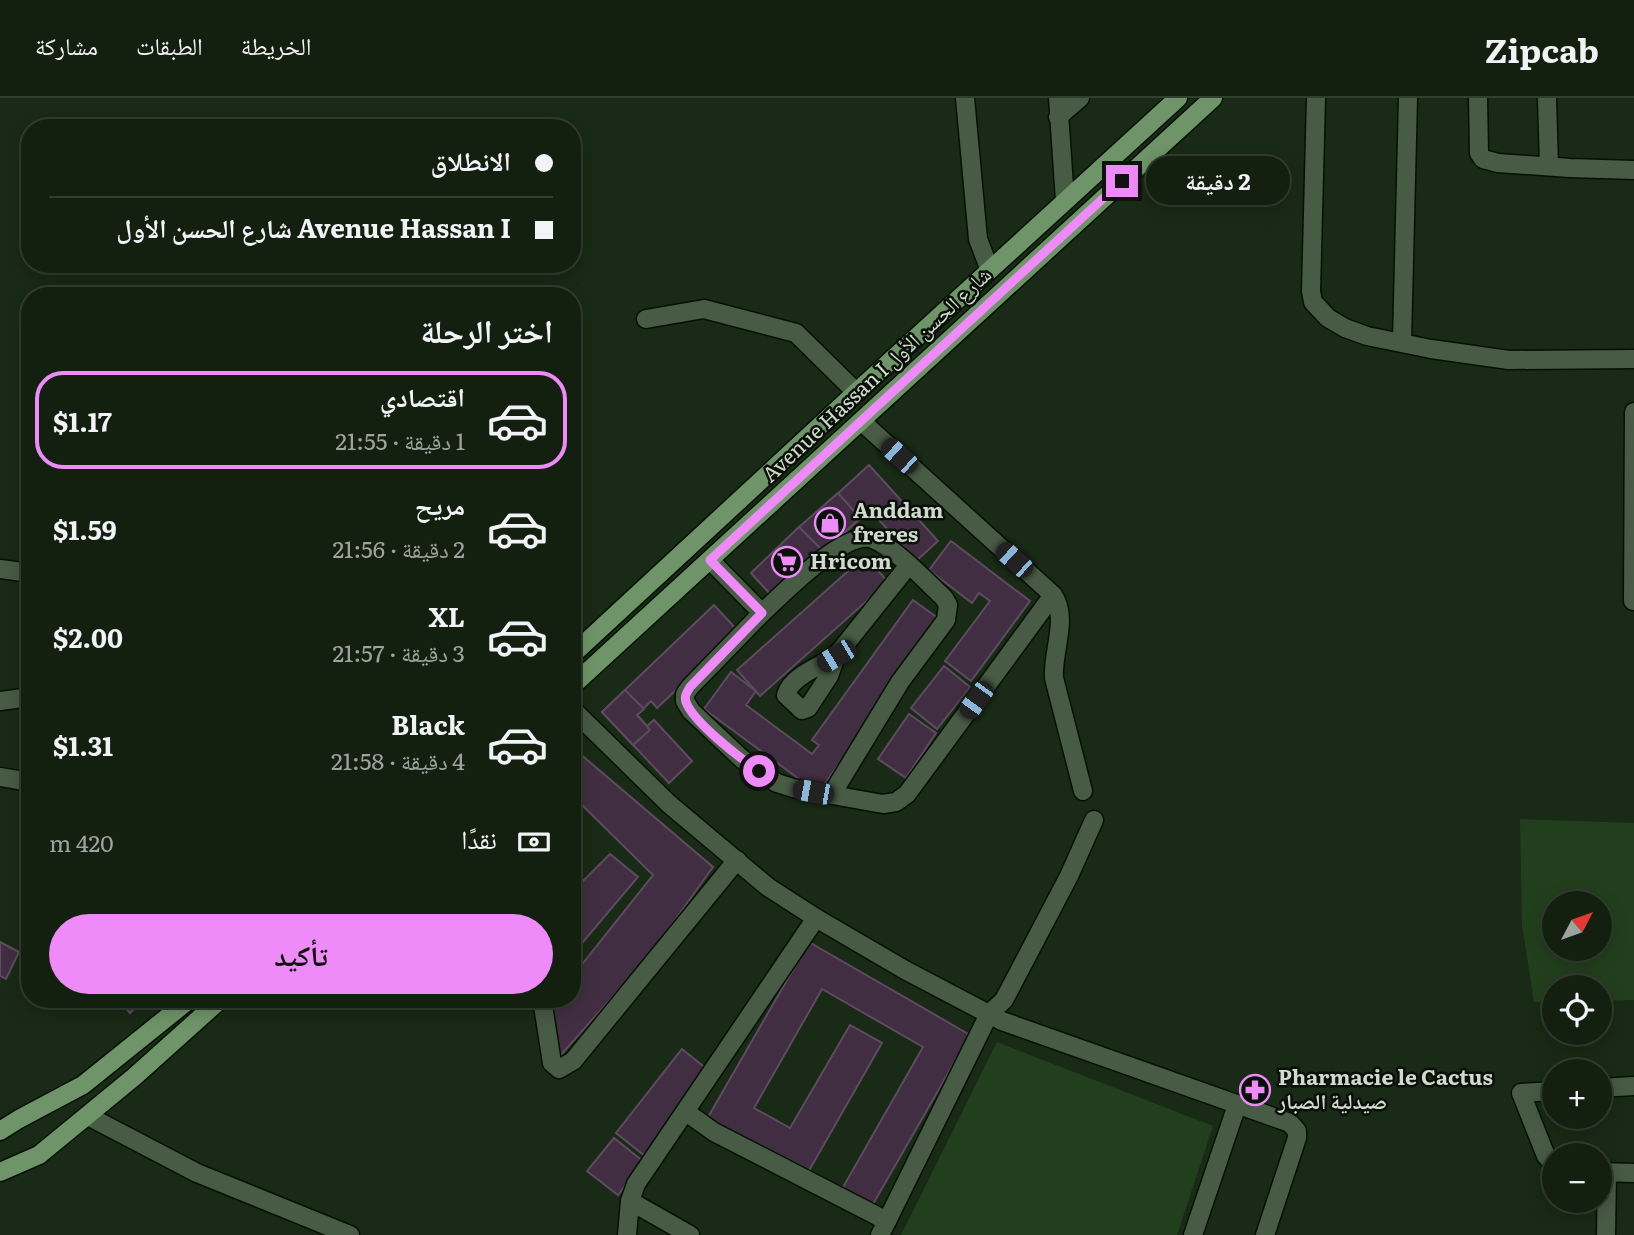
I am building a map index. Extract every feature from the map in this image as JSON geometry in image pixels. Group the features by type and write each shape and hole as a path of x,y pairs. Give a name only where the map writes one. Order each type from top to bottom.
{"main road":[{"path":"581,647 989,268 1178,98"},
{"name":"Avenue Hassan I شارع الحسن الأول","path":"581,678 1213,98"},
{"path":"0,1131 70,1093 105,1070 179,1008"},
{"path":"6,1165 40,1155 211,1008"},
{"path":"70,1093 77,1093 88,1102 88,1116"}],"street":[{"path":"965,98 978,239 989,268"},
{"path":"1058,98 1065,201"},
{"path":"1058,117 1080,98"},
{"path":"1316,98 1311,291 1313,302 1328,318 1345,328 1367,335 1509,360 1634,359"},
{"path":"1402,342 1408,98"},
{"path":"1478,98 1480,157 1488,161 1634,170"},
{"path":"1547,98 1549,166"},
{"path":"646,319 704,309 796,333 857,393"},
{"path":"1633,601 1634,412"},
{"path":"861,421 1057,601 1060,616 1054,678 1083,791"},
{"path":"832,794 900,682 946,620 948,613 944,598 886,546 872,539 853,539 835,549 762,613 690,687 685,694 685,701 691,711 711,733 742,759 777,783 793,789 883,804 896,802 907,794 1053,595"},
{"path":"710,560 762,613"},
{"path":"836,656 908,566"},
{"path":"0,569 21,572"},
{"path":"0,701 21,698"},
{"path":"581,718 669,804 768,887 905,970 1002,1021 1290,1123 1297,1131 1265,1235"},
{"path":"0,777 21,780"},
{"path":"686,1112 714,1132 883,1228 989,1014 1004,1000 1069,877 1094,820"},
{"path":"543,1008 552,1063 559,1069 573,1061 737,860"},
{"path":"627,1235 630,1201 636,1185 816,918"},
{"path":"1612,1087 1634,1086"},
{"path":"1542,1092 1521,1093 1542,1146"},
{"path":"1193,1235 1237,1105"},
{"path":"88,1116 197,1173 339,1233"},
{"path":"1612,1172 1634,1173"},
{"path":"630,1201 690,1235"},
{"path":"1605,1213 1606,1235"}],"green space":[{"path":"1520,819 1634,823 1634,1000 1612,1001 1612,975 1542,975 1542,1002 1534,1002 1522,925"},
{"path":"997,1042 1213,1126 1177,1235 901,1235"}],"building":[{"path":"869,465 938,541 916,561 870,510 773,597 751,573"},
{"name":"Anddam freres","path":"838,493 860,518 824,552 799,527"},
{"name":"Hricom","path":"799,527 824,552 773,597 751,573"},
{"path":"951,541 1030,601 971,681 945,661 990,601 979,593 972,603 929,570"},
{"path":"865,556 888,582 760,696 737,670"},
{"path":"913,600 939,619 818,793 704,709 731,672 756,691 746,705 812,754 819,745 812,740"},
{"path":"714,605 738,631 657,708 651,701 637,715 647,726 654,720 692,761 669,783 602,712"},
{"path":"944,666 970,687 937,729 911,708"},
{"path":"625,690 644,709 637,715 650,730 633,745 602,712"},
{"path":"909,714 936,733 906,778 878,759"},
{"path":"581,755 713,867 665,934 667,941 649,956 559,1057 551,1008 581,1008 581,966 653,875 581,804"},
{"path":"610,854 638,877 581,944 581,883"},
{"path":"0,942 19,952 6,979 0,976"},
{"path":"809,942 970,1035 872,1206 842,1189 923,1047 822,989 754,1108 790,1128 850,1025 882,1043 806,1176 707,1119"},
{"path":"682,1049 708,1070 645,1156 616,1133"},
{"path":"614,1138 644,1162 618,1195 587,1171"}],"place":[{"name":"Anddam freres","path":"830,523"},
{"name":"Hricom","path":"787,562"},
{"name":"Pharmacie le Cactus صيدلية الصبار","path":"1255,1090"}],"route":[{"path":"759,771 711,733 685,701 685,694 690,687 762,613 710,560 1122,181"}]}
